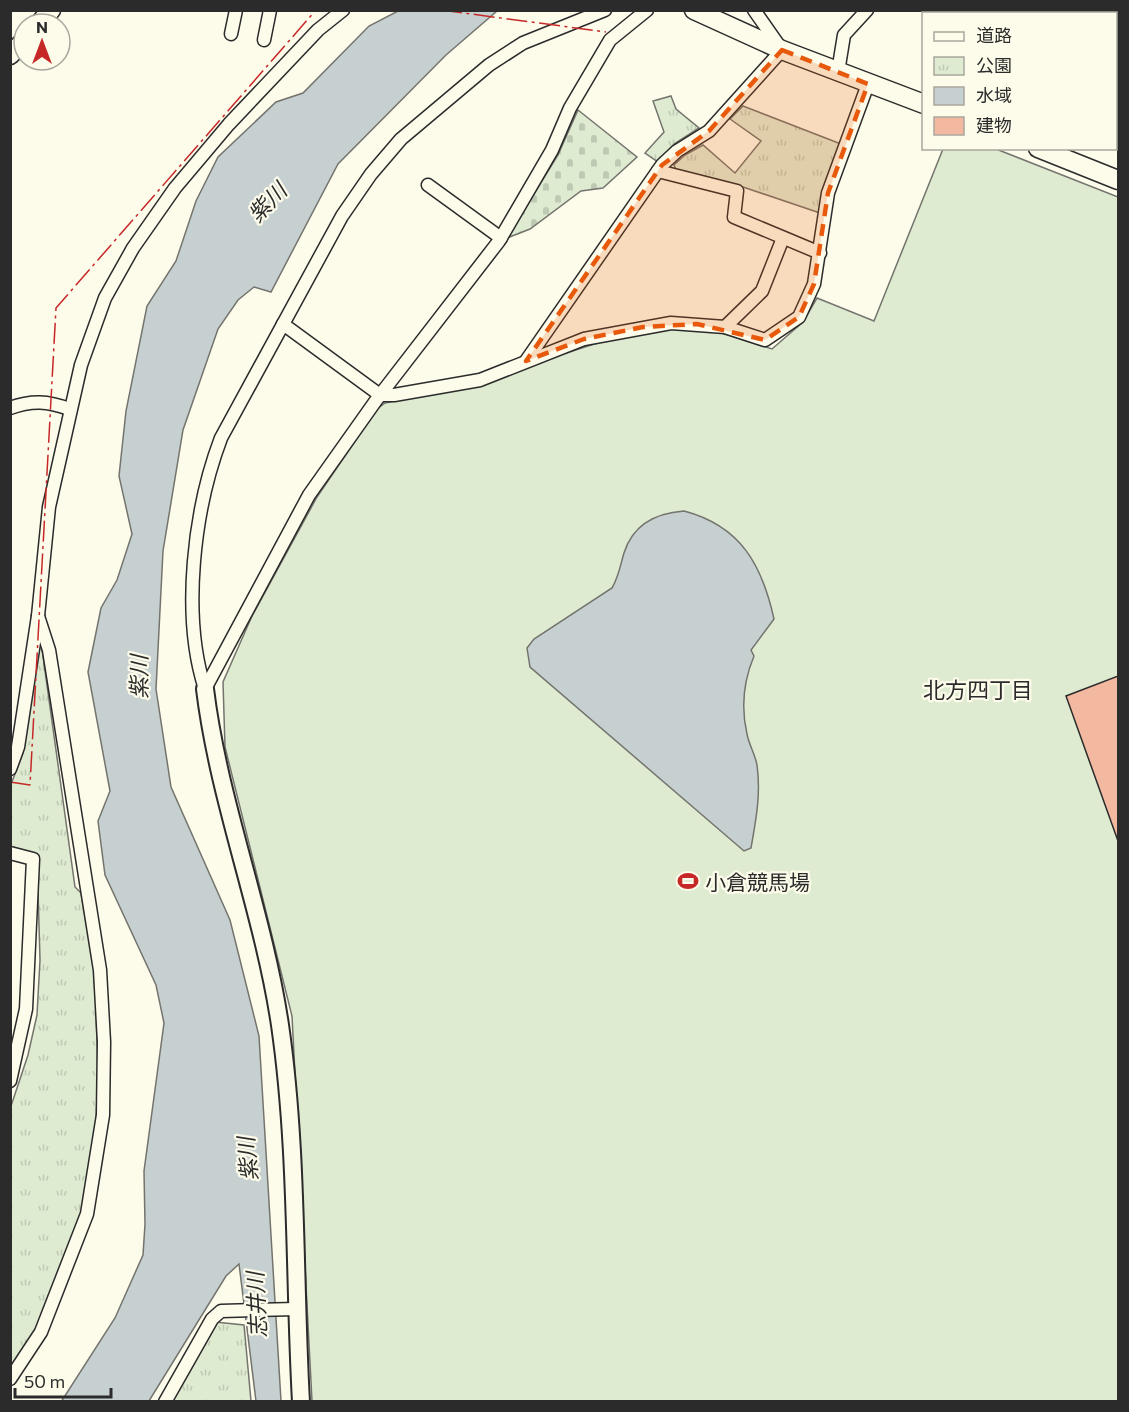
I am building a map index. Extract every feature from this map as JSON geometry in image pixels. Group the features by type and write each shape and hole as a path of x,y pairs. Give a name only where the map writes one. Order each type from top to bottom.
{"main road":[{"path":"694,10 782,50 922,103"},
{"path":"1043,150 1119,180"}],"street":[{"path":"231,34 236,10"},
{"path":"264,39 270,10"},
{"path":"10,769 18,747 38,616 48,507 81,365 105,298 133,248 176,189 229,124 318,30 343,10"},
{"path":"301,1401 293,1195 280,1026 266,955 215,749 205,689 198,669 192,603 204,494 221,438 342,216 371,174 401,139 489,65 515,48 605,10"},
{"path":"205,689 309,495 381,395 501,238 552,150 570,108 609,39 647,10"},
{"path":"526,361 658,171 677,151 709,130 782,50 754,10"},
{"path":"838,72 844,35 867,10"},
{"path":"283,324 381,395 394,395 480,380 584,339 671,322 725,327 765,340 799,317 814,284 828,193 868,84"},
{"path":"658,171 737,191 734,217 820,253"},
{"path":"428,185 501,238"},
{"path":"725,327 762,291 783,238"},
{"path":"10,408 26,402 44,402 69,409"},
{"path":"10,1379 41,1332 87,1214 103,1115 104,1042 100,970 48,650 38,616"},
{"path":"10,853 33,859 26,1009 10,1081"},
{"path":"165,1401 212,1318 221,1311 296,1309"}],"highlighted area":[{"path":"782,50 868,84 828,193 814,284 799,317 765,340 697,324 643,327 584,339 526,361 662,165 709,131"}],"green space":[{"path":"671,96 676,109 699,128 674,144 658,162 645,153 664,132 653,101"},
{"path":"743,106 841,144 820,213 743,187 676,170 674,165 685,155 703,145 735,173 761,141 730,119"},
{"path":"578,110 637,157 603,188 581,191 530,229 507,238 558,155"},
{"name":"小倉競馬場","path":"943,150 999,150 1118,197 1118,1401 312,1401 292,1016 225,747 223,682 252,616 317,497 377,409 385,403 454,389 613,338 669,328 713,330 772,349 803,322 817,298 874,321"},
{"path":"41,642 75,887 81,893 95,976 98,1077 95,1143 81,1215 38,1328 11,1371 11,1106 28,1055 37,1015 40,960 37,856 11,847 10,787 23,753 38,643"},
{"path":"215,1322 244,1325 251,1401 172,1402"}],"water":[{"path":"398,11 497,11 446,55 338,164 271,292 254,287 238,300 218,329 183,430 163,551 156,689 171,787 230,920 259,1036 281,1401 256,1401 239,1264 226,1276 149,1401 61,1402 115,1318 143,1255 144,1171 164,1023 156,985 105,875 98,821 110,791 88,672 101,608 117,580 132,534 119,476 126,411 147,306 176,261 196,201 218,157 276,102 303,93 369,26"},
{"path":"684,511 720,527 746,550 763,581 774,619 751,650 754,656 744,694 745,724 757,765 758,797 751,848 744,851 530,667 527,648 534,639 612,588 633,534 655,518"}],"building":[{"path":"1118,676 1118,841 1066,696"}],"power":[{"path":"10,782 30,785 56,308 316,10"},
{"path":"441,10 606,32"}],"place":[{"name":"小倉競馬場","path":"688,881"}],"district":[{"name":"北方四丁目","path":"978,689"}],"water label":[{"name":"紫川","path":"267,202"},
{"name":"紫川","path":"138,677"},
{"name":"紫川","path":"247,1159"},
{"name":"志井川","path":"256,1305"}]}
